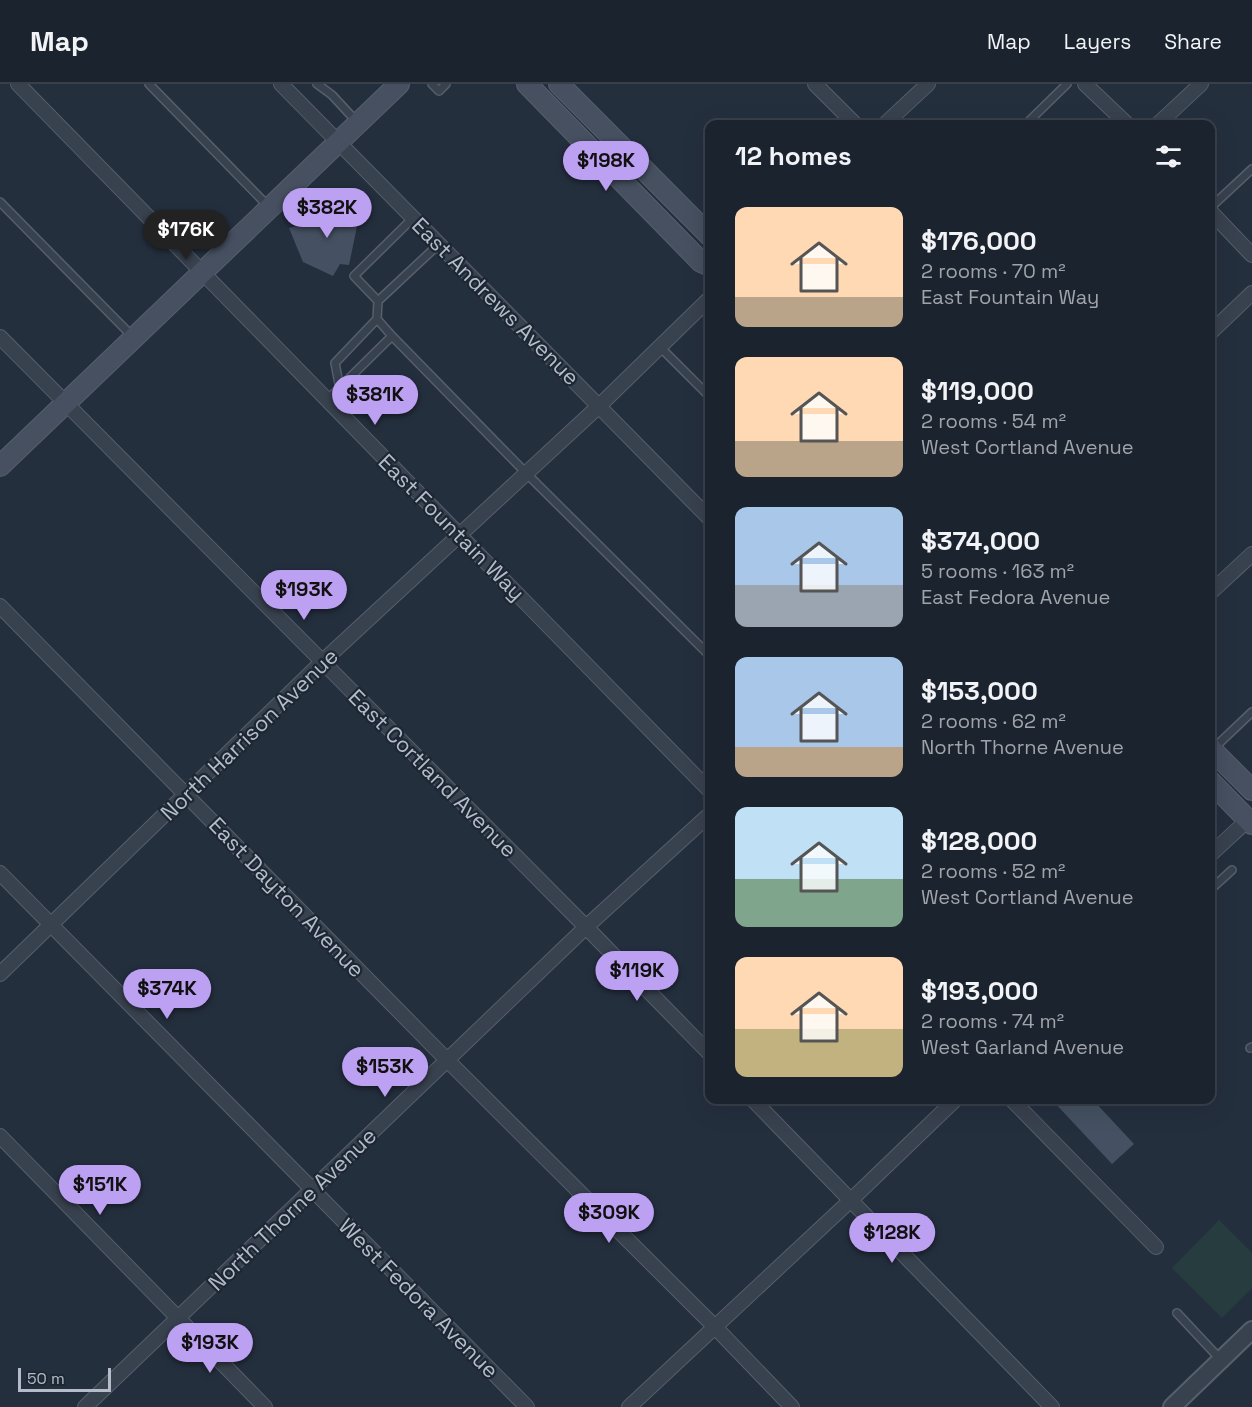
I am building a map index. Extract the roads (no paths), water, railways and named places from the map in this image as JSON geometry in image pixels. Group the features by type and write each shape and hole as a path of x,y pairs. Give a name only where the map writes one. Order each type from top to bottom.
{"main road":[{"path":"527,84 705,264"},
{"path":"559,84 705,231"},
{"path":"0,466 358,123 391,87"},
{"path":"1215,752 1252,790"},
{"path":"1215,786 1251,820"}],"street":[{"name":"East Fountain Way","path":"18,84 705,785"},
{"path":"815,84 851,120"},
{"path":"889,120 928,84"},
{"path":"1085,84 1123,120"},
{"path":"1162,120 1201,84"},
{"name":"East Andrews Avenue","path":"287,86 338,142 705,514"},
{"path":"1215,215 1252,255"},
{"path":"1215,328 1252,293"},
{"name":"North Harrison Avenue","path":"0,974 322,662 599,406 705,303"},
{"name":"East Cortland Avenue","path":"0,337 705,1049"},
{"path":"1215,589 1252,554"},
{"name":"East Dayton Avenue","path":"0,606 792,1407"},
{"name":"North Thorne Avenue","path":"85,1407 586,927 705,819"},
{"path":"1215,851 1251,820"},
{"name":"West Fedora Avenue","path":"0,873 527,1407"},
{"path":"757,1104 1053,1407"},
{"path":"629,1407 951,1104"},
{"path":"1016,1104 1156,1247"},
{"path":"0,1136 265,1407"},
{"path":"1172,1407 1250,1336"}],"lane":[{"path":"149,84 270,207"},
{"path":"317,84 332,95 358,123"},
{"path":"432,84 439,91 446,84"},
{"path":"1030,120 1067,84"},
{"path":"1215,205 1252,169"},
{"path":"0,202 133,338"},
{"path":"378,301 354,276 413,218"},
{"path":"339,389 335,363 377,319 378,301 439,244"},
{"path":"377,319 526,473 705,651"},
{"path":"327,400 392,336"},
{"path":"660,347 705,392"},
{"path":"1215,746 1252,712"},
{"path":"1215,885 1232,870"},
{"path":"1177,1313 1221,1360"}]}
